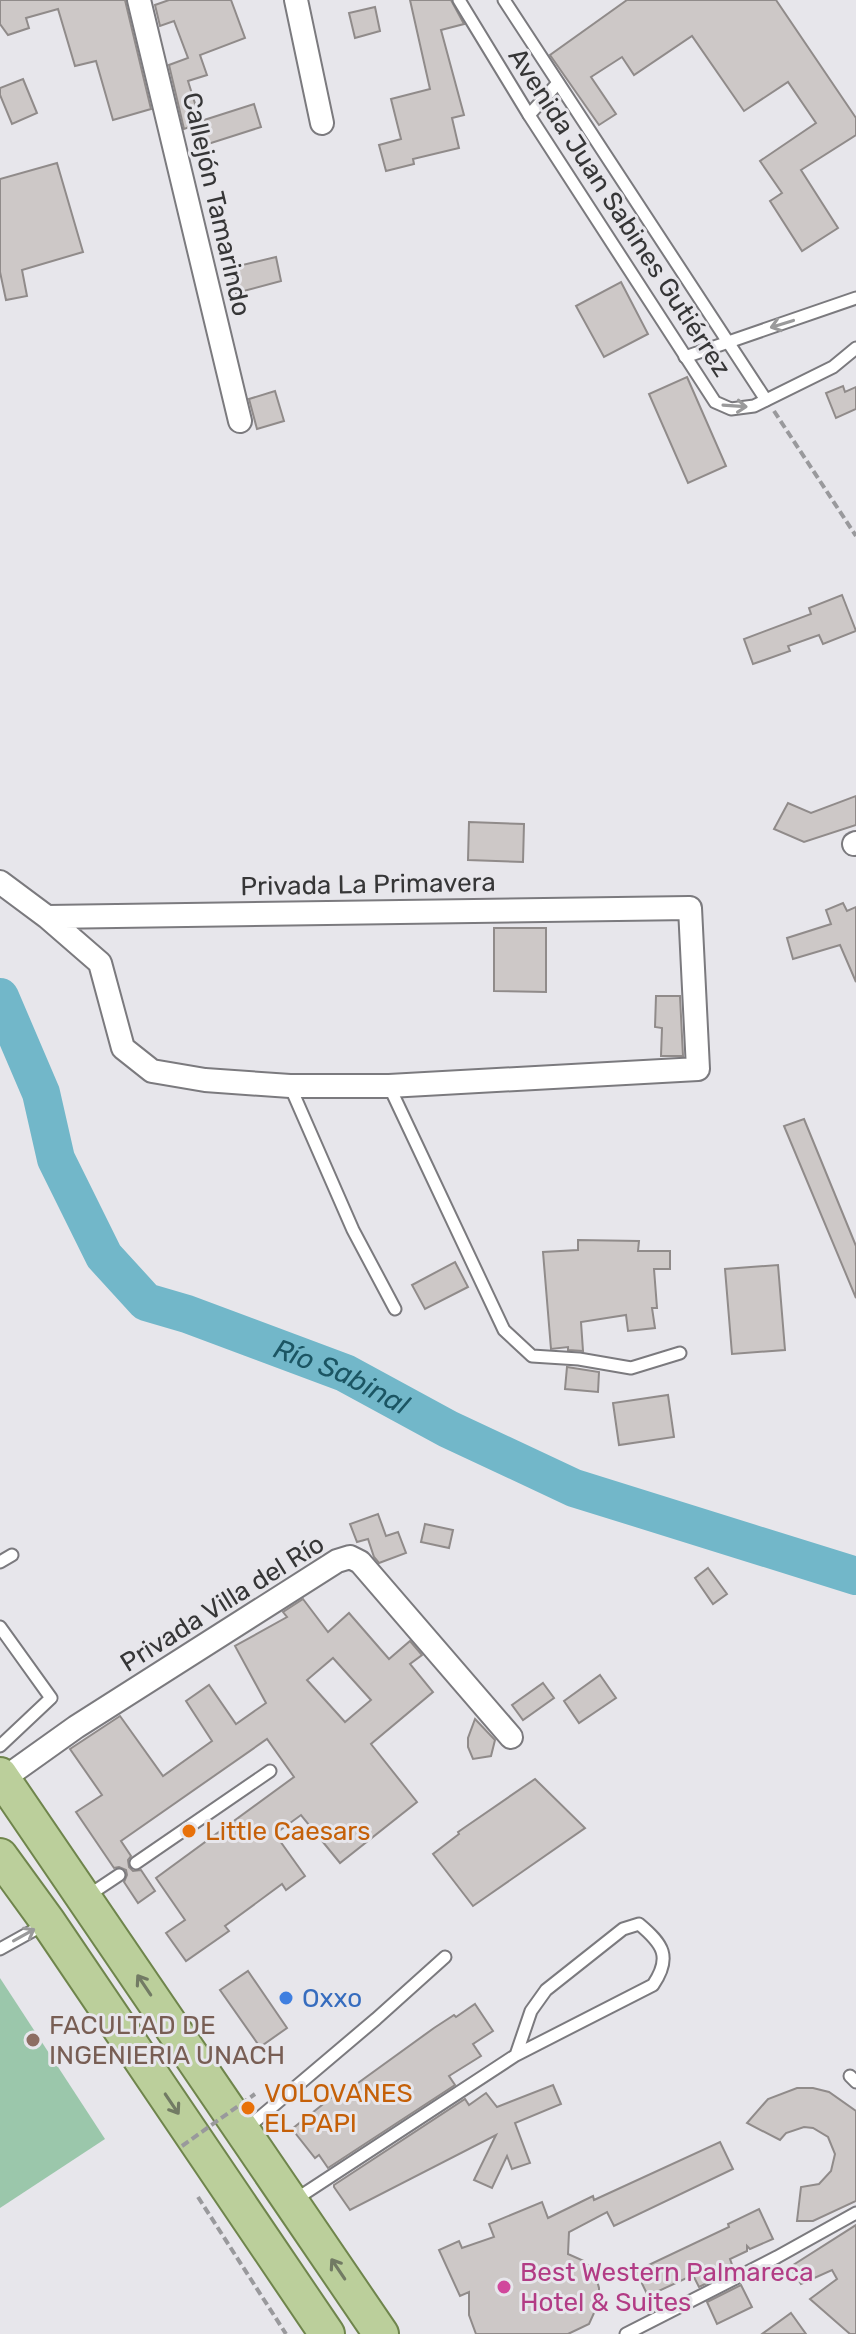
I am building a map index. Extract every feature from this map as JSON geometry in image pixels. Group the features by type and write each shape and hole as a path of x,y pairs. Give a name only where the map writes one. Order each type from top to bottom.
{"main road":[{"path":"1,1767 381,2334"},
{"path":"4,1870 48,1922 327,2334"},
{"path":"274,2255 302,2215"}],"street":[{"name":"Callejón Tamarindo","path":"139,0 240,421"},
{"path":"296,0 322,123"},
{"path":"0,882 100,963 123,1048 152,1071 205,1080 290,1086 389,1086"},
{"name":"Privada La Primavera","path":"47,917 690,908 698,1069 389,1086"},
{"name":"Privada Villa del Río","path":"1,1767 76,1727 337,1561 350,1557 360,1562 511,1737"}],"lane":[{"name":"Avenida Juan Sabines Gutiérrez","path":"459,0 529,115 715,402 731,409 754,406 766,400 504,0"},
{"path":"529,115 558,83"},
{"path":"685,357 856,298"},
{"path":"766,400 833,367 856,348"},
{"path":"290,1086 353,1230 395,1309"},
{"path":"389,1086 504,1330 532,1356 579,1359 631,1368 680,1353"},
{"path":"0,1562 12,1555"},
{"path":"0,1627 51,1698 1,1767"},
{"path":"136,1863 270,1771"},
{"path":"86,1898 119,1875"},
{"path":"0,1949 48,1922"},
{"path":"302,2215 516,2055 653,1985 663,1970 663,1950 653,1935 639,1924 623,1929 546,1990 531,2011 516,2055"},
{"path":"243,2131 445,1957"},
{"path":"626,2334 789,2251 856,2213"}],"path":[{"path":"766,400 856,536"},
{"path":"182,2146 255,2094"},
{"path":"195,2193 286,2334"}],"green space":[{"name":"FACULTAD DE INGENIERIA UNACH","path":"0,1978 105,2139 0,2208"}],"building":[{"path":"0,0 125,0 151,109 113,120 96,61 75,66 58,9 26,18 29,28 8,35 0,24"},
{"path":"169,0 231,0 245,38 200,55 207,75 188,81 201,123 184,129 169,65 188,58 174,21 160,26 155,5"},
{"path":"410,0 451,0 464,24 441,30 464,115 452,118 459,148 413,159 414,164 386,171 379,145 401,139 391,99 430,89"},
{"path":"627,0 776,0 856,118 856,135 801,170 838,228 802,251 770,201 782,193 760,161 816,123 788,82 744,111 692,36 634,75 622,57 591,77 616,114 599,125 550,55"},
{"path":"375,7 380,31 355,38 349,13"},
{"path":"23,79 37,113 12,124 0,88"},
{"path":"254,104 261,127 208,144 201,121"},
{"path":"57,163 83,252 22,270 27,296 6,300 0,272 0,179"},
{"path":"276,257 281,281 236,293 230,268"},
{"path":"621,282 648,334 604,357 576,306"},
{"path":"687,377 726,466 688,483 649,394"},
{"path":"843,386 845,392 856,387 856,409 836,418 826,393"},
{"path":"275,391 284,421 257,429 249,399"},
{"path":"842,595 856,631 823,644 819,635 788,646 790,651 753,664 744,639 811,614 809,608"},
{"path":"856,796 856,825 804,842 774,829 788,803 811,813"},
{"path":"469,822 524,824 523,862 468,860"},
{"path":"843,903 847,911 856,907 856,982 840,945 793,959 787,938 831,924 826,910"},
{"path":"494,928 546,928 546,992 494,991"},
{"path":"656,996 680,996 683,1056 661,1056 662,1028 655,1027"},
{"path":"804,1119 856,1246 856,1298 784,1126"},
{"path":"578,1240 639,1241 638,1251 670,1251 670,1269 654,1269 657,1308 652,1308 655,1328 628,1331 626,1315 581,1322 583,1351 568,1350 568,1347 551,1349 543,1252 578,1250"},
{"path":"455,1262 468,1287 425,1309 412,1285"},
{"path":"778,1265 785,1350 732,1354 725,1269"},
{"path":"567,1367 599,1372 598,1392 565,1389"},
{"path":"668,1395 674,1437 619,1445 613,1403"},
{"path":"378,1514 386,1536 398,1532 406,1553 379,1563 368,1539 357,1542 350,1524"},
{"path":"425,1524 453,1530 449,1548 421,1542"},
{"path":"708,1568 727,1594 713,1604 695,1578"},
{"path":"303,1599 328,1632 349,1613 389,1659 410,1641 422,1655 410,1664 433,1692 371,1744 417,1802 340,1863 301,1815 275,1834 305,1876 286,1890 282,1884 225,1926 229,1931 186,1961 166,1933 185,1920 156,1878 294,1777 267,1739 121,1841 131,1856 129,1867 133,1871 141,1870 155,1891 138,1903 124,1882 126,1870 114,1868 76,1812 102,1795 70,1749 120,1716 163,1776 212,1741 186,1701 209,1685 236,1724 266,1703 235,1646 287,1617 283,1612","holes":["333,1658 371,1700 345,1722 307,1680"]},
{"path":"600,1675 616,1698 579,1723 564,1701"},
{"path":"543,1683 554,1698 523,1720 512,1705"},
{"path":"475,1719 495,1740 491,1756 473,1759 468,1738"},
{"path":"535,1779 585,1828 473,1906 433,1854 458,1832"},
{"path":"248,1971 287,2028 260,2047 220,1990"},
{"path":"475,2004 493,2031 473,2044 481,2056 449,2076 455,2085 328,2168 319,2155 315,2158 292,2129 337,2093 340,2096 434,2028"},
{"path":"553,2085 561,2104 515,2123 530,2163 512,2169 507,2156 492,2188 474,2180 496,2135 350,2210 334,2187 465,2099 469,2105 486,2093 497,2107"},
{"path":"797,2088 829,2092 856,2111 856,2201 813,2221 797,2221 801,2187 819,2184 831,2171 835,2154 828,2137 813,2128 804,2127 786,2133 780,2140 747,2123 768,2099"},
{"path":"720,2142 733,2169 614,2226 607,2212 569,2232 568,2254 584,2261 595,2273 599,2288 599,2302 589,2324 568,2334 476,2334 469,2315 469,2292 460,2296 439,2250 459,2241 462,2248 494,2237 489,2224 542,2202 548,2218"},
{"path":"759,2209 773,2239 750,2249 747,2246 747,2251 730,2259 734,2270 699,2287 693,2275 648,2296 636,2271 729,2227 728,2224"},
{"path":"856,2225 856,2334 850,2334 810,2299 837,2279 832,2270 801,2284 790,2267"},
{"path":"741,2285 752,2307 717,2324 707,2302"},
{"path":"791,2313 806,2334 762,2334"}],"waterway":[{"name":"Río Sabinal","path":"0,997 41,1093 56,1159 104,1256 146,1302 187,1314 345,1373 448,1429 574,1488 856,1576"}],"place":[{"name":"Little Caesars","path":"189,1831"},
{"name":"Oxxo","path":"286,1998"},
{"name":"FACULTAD DE INGENIERIA UNACH","path":"33,2040"},
{"name":"VOLOVANES EL PAPI","path":"248,2108"},
{"name":"Best Western Palmareca Hotel & Suites","path":"504,2287"}]}
